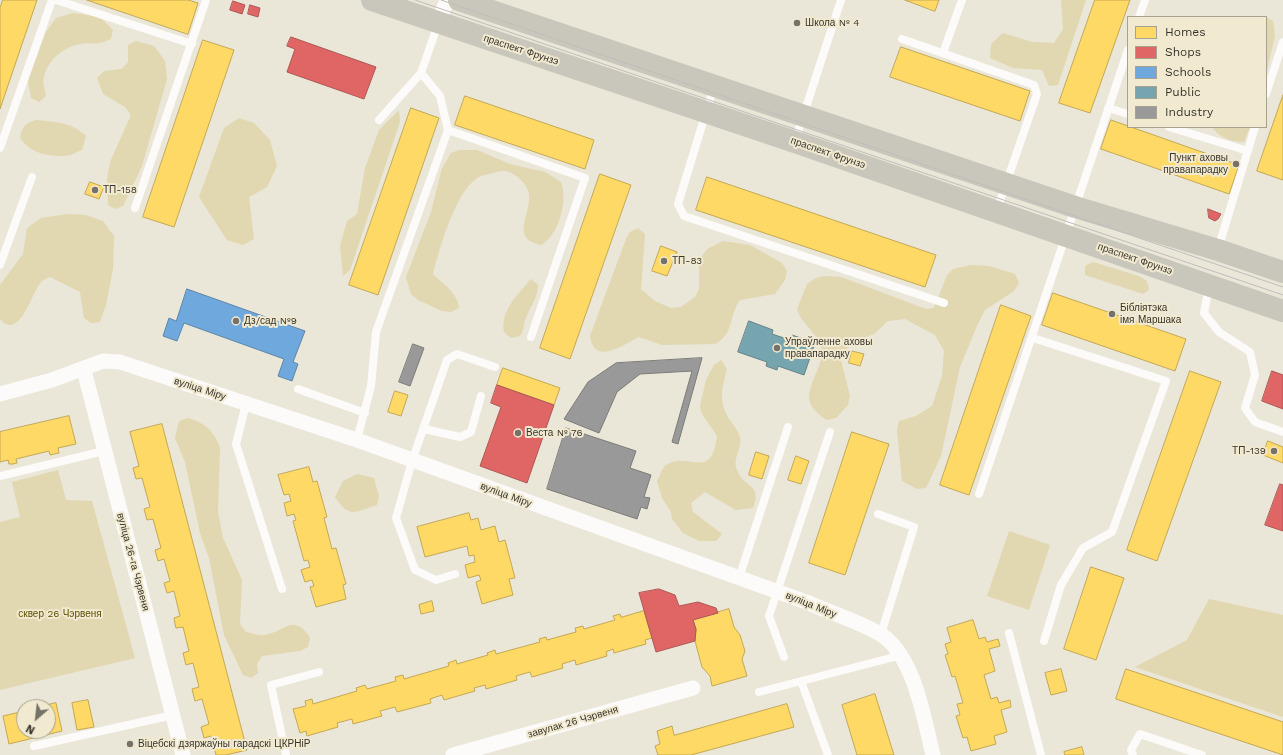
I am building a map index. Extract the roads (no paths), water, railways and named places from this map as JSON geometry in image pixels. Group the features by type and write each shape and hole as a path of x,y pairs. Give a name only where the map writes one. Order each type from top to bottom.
{"main road":[{"name":"праспект Фрунзэ","path":"372,0 795,142 1283,311"},
{"path":"459,0 803,117 1075,207 1218,250 1283,272"}],"street":[{"path":"438,23 447,0"},
{"name":"вуліца Міру","path":"0,394 84,370 103,361 120,362 357,440 412,462 777,592 881,634 902,655 916,688 933,755"},
{"name":"вуліца 26-га Чэрвеня","path":"84,370 183,755"},
{"name":"завулак 26 Чэрвеня","path":"453,755 693,688"}],"lane":[{"path":"0,148 52,0"},
{"path":"56,0 192,44"},
{"path":"135,208 206,0"},
{"path":"795,142 841,0"},
{"path":"943,54 962,0"},
{"path":"1139,16 1145,0"},
{"path":"379,120 421,73 438,23"},
{"path":"902,39 1034,85 1037,94 997,212"},
{"path":"1267,91 1283,42"},
{"path":"979,494 1033,338 1127,53"},
{"path":"357,440 371,386 376,332 448,130 440,96 421,73"},
{"path":"714,86 678,204 684,216 944,304"},
{"path":"1108,108 1127,114"},
{"path":"1174,128 1248,151"},
{"path":"1218,250 1255,128"},
{"path":"448,130 585,178 530,337"},
{"path":"0,265 32,177"},
{"path":"1209,285 1204,313 1219,332 1250,352 1255,375 1245,408 1255,422 1283,432"},
{"path":"1033,338 1166,381 1112,532 1082,548 1061,585 1044,641"},
{"path":"455,574 436,580 415,570 396,518 412,462 447,360 457,354 495,367"},
{"path":"298,389 365,413"},
{"path":"424,429 460,437 471,432 481,396"},
{"path":"246,404 236,444 282,589"},
{"path":"739,578 788,427"},
{"path":"784,657 769,616 830,432"},
{"path":"0,476 104,451"},
{"path":"878,514 914,527 881,634"},
{"path":"1009,633 1041,755"},
{"path":"759,692 902,655"},
{"path":"286,755 271,685 318,672"},
{"path":"801,681 828,755"},
{"path":"34,746 173,715"},
{"path":"1132,755 1131,750 1140,734 1202,755"}],"tram line":[{"path":"415,0 1283,295"},
{"path":"441,0 1283,287"}],"place":[{"name":"Школа № 4","path":"797,23"},
{"name":"Пункт аховы правапарадку","path":"1236,164"},
{"name":"ТП-158","path":"95,190"},
{"name":"ТП-83","path":"664,261"},
{"name":"Бібліятэка імя Маршака","path":"1112,314"},
{"name":"Дз/сад №9","path":"236,321"},
{"name":"Упраўленне аховы правапарадку","path":"777,348"},
{"name":"Веста № 76","path":"518,433"},
{"name":"ТП-139","path":"1274,451"},
{"name":"Віцебскі дзяржаўны гарадскі ЦКРНіР","path":"130,744"}],"park label":[{"name":"сквер 26 Чэрвеня","path":"60,614"}]}
